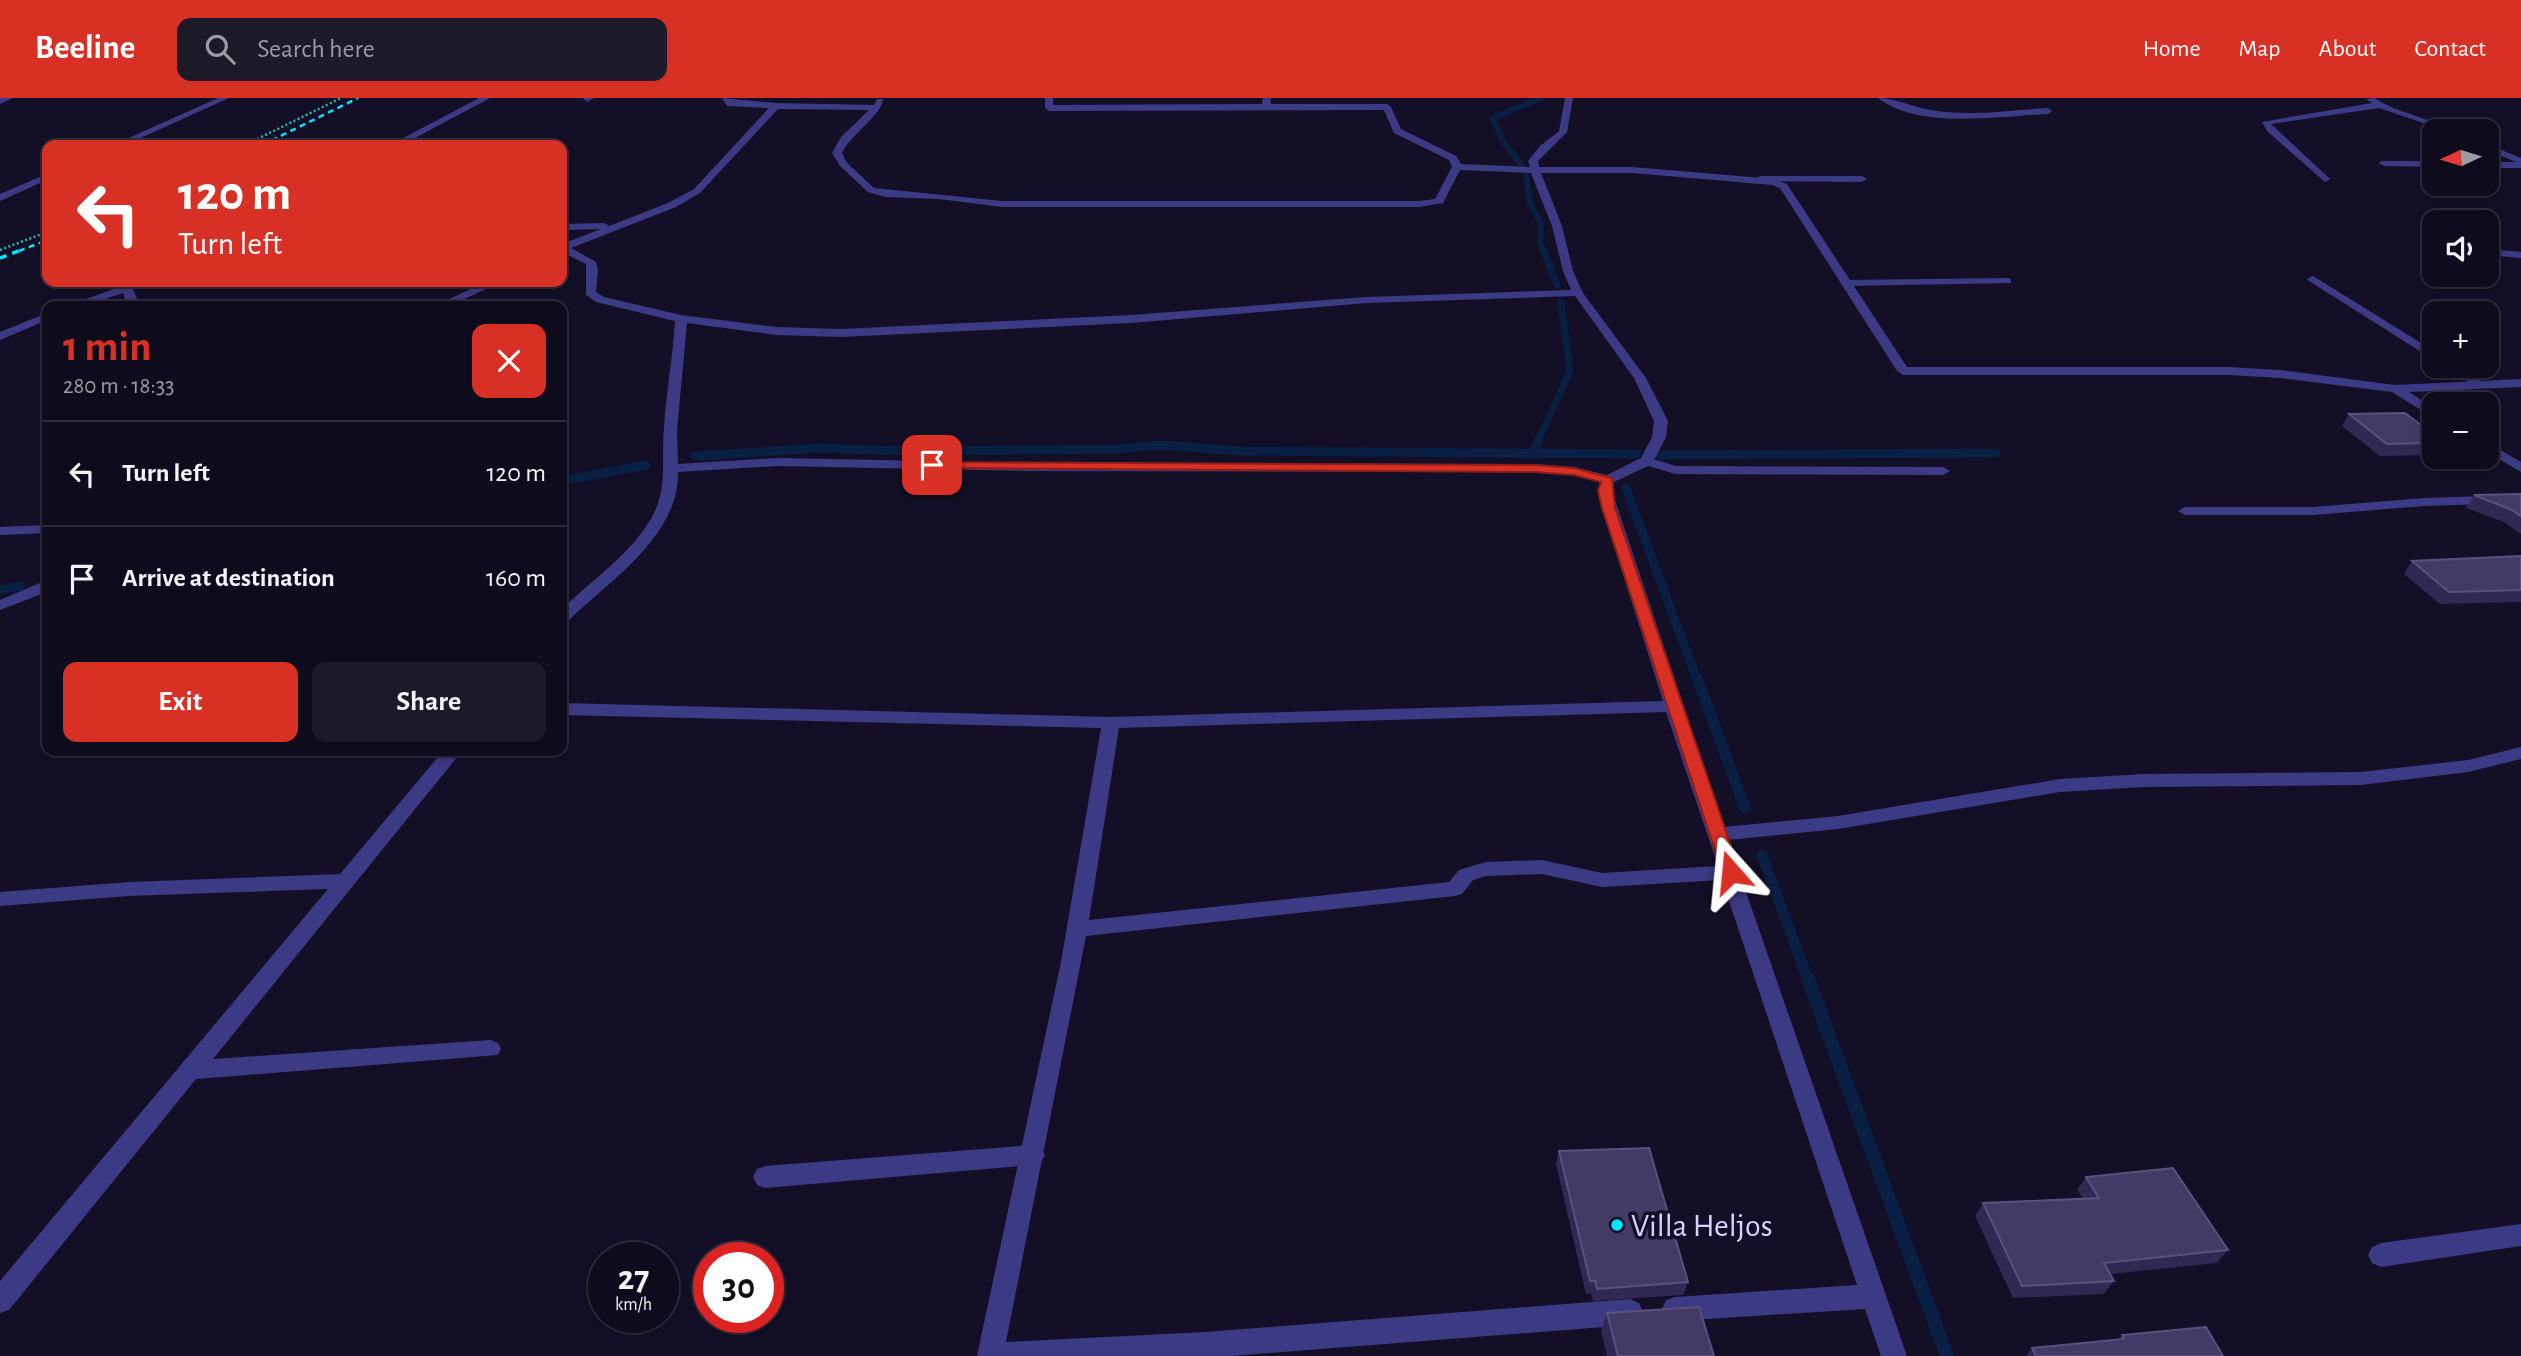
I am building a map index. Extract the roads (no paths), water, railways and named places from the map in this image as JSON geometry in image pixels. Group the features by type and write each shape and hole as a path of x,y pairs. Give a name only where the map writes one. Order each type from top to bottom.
{"street":[{"path":"0,102 9,98"},
{"path":"129,140 225,98"},
{"path":"405,140 486,98"},
{"path":"726,98 726,103 776,106 879,103"},
{"path":"1049,98 1049,108 1267,103 1387,107 1397,131 1453,158 1457,167"},
{"path":"672,468 777,462 1029,467 1535,468 1574,471 1608,480 1647,461 1659,437 1661,421 1640,378 1578,293 1568,271 1558,226 1535,169 1535,155 1563,132 1569,98"},
{"path":"1882,98 1897,107 1926,113 2048,111"},
{"path":"2369,98 2379,105 2422,120"},
{"path":"879,103 844,139 837,153 843,164 864,185 885,194 939,196 1002,204 1419,204 1439,201 1457,167"},
{"path":"2325,179 2266,122 2379,105"},
{"path":"567,246 672,205 697,191 776,106"},
{"path":"2499,153 2521,163"},
{"path":"2384,163 2422,164"},
{"path":"2499,164 2521,163"},
{"path":"1457,167 1632,170 1760,179 1862,179"},
{"path":"0,198 42,179"},
{"path":"1760,179 1784,186 1903,371 2229,371 2280,374 2395,389 2521,383"},
{"path":"567,227 617,226"},
{"path":"567,250 591,262 593,270 590,293 600,300 681,318 778,331 841,333 1131,319 1366,300 1578,293"},
{"path":"2499,253 2521,255"},
{"path":"2313,279 2422,348"},
{"path":"1846,284 2007,281"},
{"path":"87,301 130,287"},
{"path":"451,301 484,287"},
{"path":"127,288 132,301"},
{"path":"0,336 42,318"},
{"path":"567,613 618,566 646,534 665,506 672,483 670,431 680,353 681,318"},
{"path":"2470,378 2479,383"},
{"path":"2395,389 2422,406"},
{"path":"2499,454 2521,468"},
{"path":"1647,461 1675,470 1943,471"},
{"path":"1608,480 1605,491 1609,508 1673,706 1894,1356"},
{"path":"2185,511 2313,511 2424,502 2521,499"},
{"path":"0,531 42,529"},
{"path":"4,604 42,588"},
{"path":"4,604 42,600"},
{"path":"567,709 1111,723 1673,706"},
{"path":"1111,723 1092,860 1079,929 990,1356 1205,1345 1874,1296"},
{"path":"1718,834 1853,821 2018,792 2090,783 2354,779 2441,771 2521,753"},
{"path":"3,1293 449,756"},
{"path":"1079,929 1455,889 1466,875 1486,869 1542,867 1602,880 1731,872"},
{"path":"0,898 129,889 345,881"},
{"path":"190,1070 490,1049"},
{"path":"765,1177 1033,1155"},
{"path":"2381,1255 2521,1235"}],"waterway":[{"path":"1521,164 1503,142 1493,118 1541,98"},
{"path":"1526,176 1530,204 1541,223 1540,242 1543,251"},
{"path":"1543,249 1557,285"},
{"path":"1538,441 1570,371 1561,302"},
{"path":"1532,453 1539,439"},
{"path":"695,456 819,448 903,451 1117,449 1160,445 1241,451 1532,453"},
{"path":"1532,453 1636,454"},
{"path":"1660,455 1996,453"},
{"path":"567,480 646,465"},
{"path":"1626,488 1697,680"},
{"path":"0,590 20,586"},
{"path":"1697,678 1745,808"},
{"path":"1762,855 1808,980"},
{"path":"1808,979 1947,1356"}],"railway":[{"path":"272,140 358,98"},
{"path":"19,251 42,242"},
{"path":"0,258 24,249"}],"place":[{"name":"Villa Heljos","path":"1617,1225"}]}
